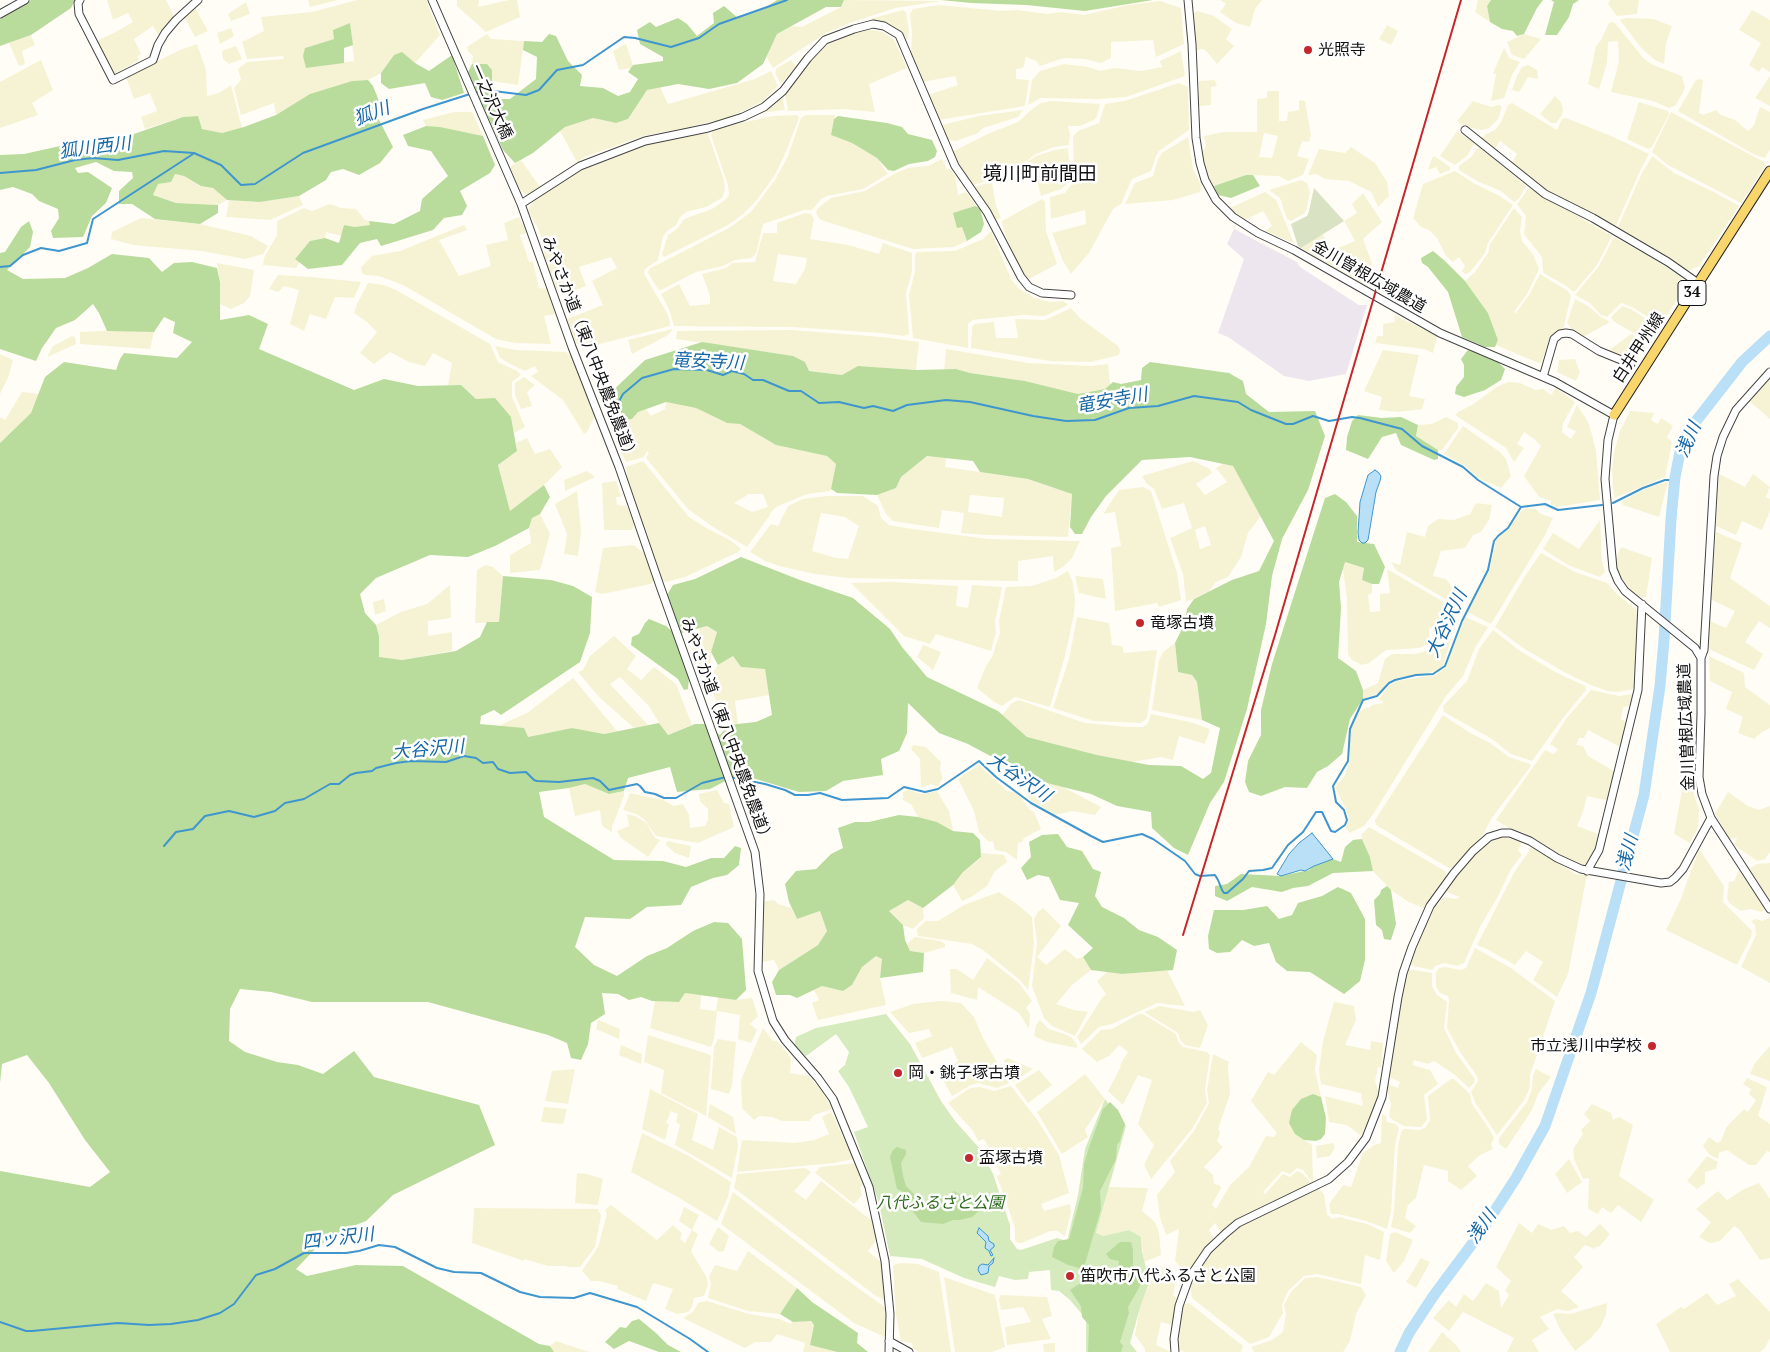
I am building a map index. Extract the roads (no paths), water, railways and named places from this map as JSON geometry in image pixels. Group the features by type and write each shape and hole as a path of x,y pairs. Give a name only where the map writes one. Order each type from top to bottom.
{"main road":[{"name":"白井甲州線","path":"1614,415 1770,171"}],"street":[{"path":"0,14 25,0"},
{"path":"80,0 78,3 79,14 113,80 153,60 158,45 166,33 185,11 198,0"},
{"name":"一之沢大橋","path":"432,0 509,176"},
{"name":"金川曽根広域農道","path":"1188,0 1196,138 1200,163 1205,180 1216,200 1232,217 1440,333 1543,377 1614,415 1605,460 1613,569 1625,591 1695,648 1701,658 1699,777 1702,794 1711,818 1770,909"},
{"path":"520,204 580,166 645,141 708,128 757,111 782,91 808,58 826,40 873,24 884,26 899,35 955,166 988,212 1021,277 1029,287 1042,293 1071,295"},
{"path":"1466,130 1545,194 1668,262 1698,283"},
{"name":"みやさか道（東八中央農免農道）","path":"509,176 572,347 619,467 756,852 760,894 758,971 773,1021 785,1040 818,1078 833,1099 869,1187 885,1261 890,1314 889,1352"},
{"path":"1543,377 1554,339 1560,334 1566,333 1572,334 1599,351 1631,364"},
{"path":"1701,658 1704,650 1714,476 1717,456 1723,437 1736,410 1770,372"},
{"path":"1589,871 1599,850 1638,690 1644,606"},
{"path":"1175,1352 1174,1340 1178,1306 1189,1278 1208,1250 1238,1223 1329,1179 1348,1162 1366,1138 1382,1097 1398,997 1409,953 1430,906 1454,873 1482,842 1495,834 1518,835 1557,858 1589,871 1662,884 1670,882 1683,869 1711,818"},
{"path":"890,1341 909,1352"}],"water":[{"path":"1375,470 1381,476 1376,492 1368,540 1362,543 1359,540 1358,533 1360,502 1368,475"},
{"path":"1312,833 1333,859 1305,871 1301,870 1281,876 1277,874 1289,854"},
{"path":"979,1228 988,1236 989,1241 994,1244 994,1247 990,1250 993,1255 991,1256 985,1248 986,1242 977,1233"},
{"path":"994,1258 993,1263 989,1266 988,1273 981,1275 978,1270 979,1266 982,1264 988,1265"}],"waterway":[{"name":"狐川","path":"474,93 485,90 526,95 539,90 557,70 583,65 624,37 671,47 699,38 719,24 787,0"},
{"name":"狐川","path":"0,173 36,170 75,160 93,158 118,160 164,151 194,153 221,165 241,185 255,184 303,153 423,109 470,94"},
{"name":"狐川","path":"0,267 10,266 23,255 41,248 59,251 87,243 93,219 193,154"},
{"name":"浅川","path":"1400,1352 1409,1333 1434,1295 1481,1232 1516,1178 1545,1126 1591,993 1644,795 1660,686 1671,519 1675,477 1680,452 1686,436 1693,425 1742,362 1770,336"},
{"name":"竜安寺川","path":"617,405 623,394 642,378 674,369 707,370 723,375 732,371 744,374 753,380 763,380 789,391 801,391 819,403 839,402 864,408 873,406 893,411 907,405 946,400 970,402 1033,416 1066,421 1095,420 1129,408 1158,406 1194,396 1238,402 1251,410 1286,424 1293,424 1313,416 1329,421 1352,417 1402,429 1422,446 1463,467 1478,480 1521,507 1545,504 1558,510 1602,505"},
{"name":"竜安寺川","path":"1613,503 1643,488 1665,480 1675,480"},
{"name":"大谷沢川","path":"730,777 765,784 795,795 820,793 842,800 888,798 904,787 925,792 938,789 979,761 996,777 1031,803 1091,836 1103,842 1142,834 1153,839 1185,861 1195,874 1200,876 1215,875 1222,890 1224,893 1227,893 1249,871 1272,868 1288,845 1303,832 1316,812 1322,812 1331,831 1335,832 1345,825 1347,820 1344,810 1336,802 1333,786 1348,761 1350,729 1363,700 1377,696 1389,683 1395,680 1416,675 1433,674 1445,666 1462,621 1488,570 1494,541 1508,528 1521,507"},
{"name":"大谷沢川","path":"164,846 176,832 193,829 205,816 229,811 254,817 275,811 285,803 304,799 330,784 339,784 350,775 411,761 446,762 464,756 476,758 483,763 493,762 498,769 510,773 526,772 537,781 559,782 593,778 600,781 609,790 637,784 645,792 664,798 676,798 702,783 726,777"},
{"name":"四ッ沢川","path":"0,1322 26,1331 32,1331 118,1323 149,1325 198,1320 220,1313 234,1304 256,1275 275,1269 304,1253 346,1253 379,1245 395,1247 437,1268 454,1272 481,1273 520,1292 540,1297 574,1298 590,1293 637,1307 708,1352"}],"railway":[{"path":"1183,935 1275,635 1461,0"}],"place":[{"name":"光照寺","path":"1308,50"},
{"name":"竜塚古墳","path":"1140,623"},
{"name":"市立浅川中学校","path":"1652,1046"},
{"name":"岡・銚子塚古墳","path":"898,1073"},
{"name":"盃塚古墳","path":"969,1158"},
{"name":"笛吹市八代ふるさと公園","path":"1070,1276"}],"district":[{"name":"境川町前間田","path":"1040,175"}],"water label":[{"name":"狐川西川","path":"95,148"}],"park label":[{"name":"八代ふるさと公園","path":"940,1203"}]}
